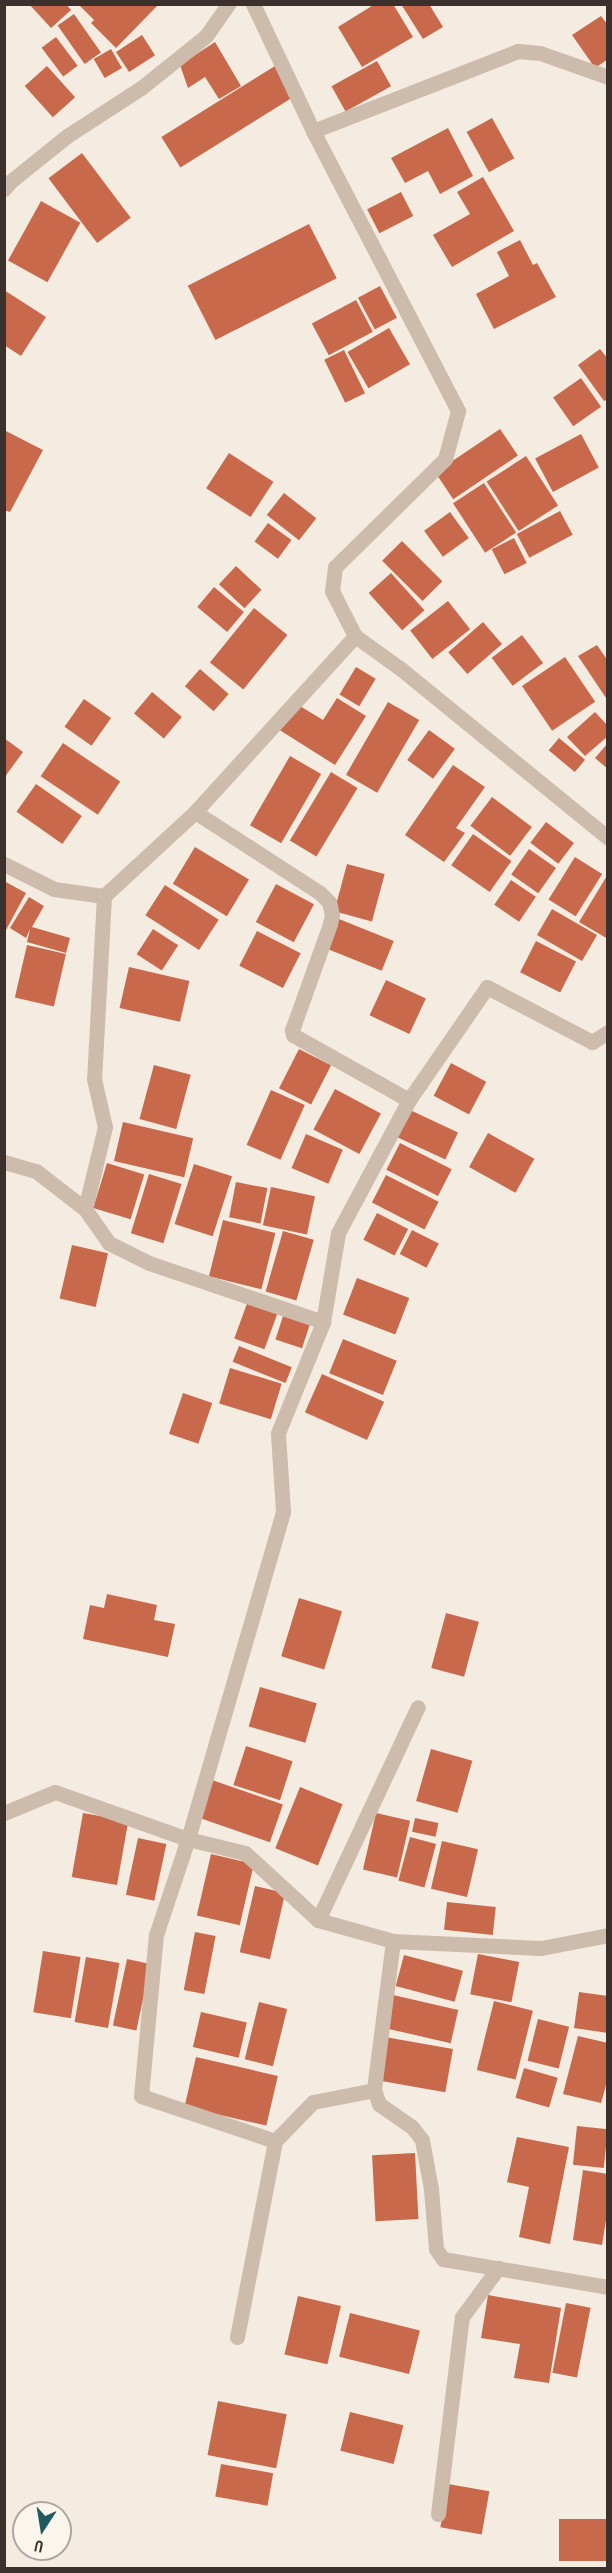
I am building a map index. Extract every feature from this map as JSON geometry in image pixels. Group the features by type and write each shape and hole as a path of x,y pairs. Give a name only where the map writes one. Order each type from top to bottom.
{"street":[{"path":"4,189 67,136 141,88 206,36 228,4"},
{"path":"253,4 313,131 458,411 446,459 335,567 332,591 355,636 401,669 608,838"},
{"path":"313,131 518,51 540,53 608,77"},
{"path":"85,1209 105,1126 94,1079 104,896 195,812 355,636"},
{"path":"195,812 320,893 329,902 332,915 330,924 292,1030 293,1035 409,1100"},
{"path":"4,864 54,889 104,896"},
{"path":"275,2141 141,2096 156,1935 188,1839 283,1511 278,1433 323,1322 338,1233 409,1100 487,987 592,1042 608,1032"},
{"path":"4,1162 36,1171 85,1209 109,1243 149,1263 323,1322"},
{"path":"318,1920 418,1707"},
{"path":"4,1813 55,1792 188,1839 245,1852 318,1920 393,1941 541,1948 608,1935"},
{"path":"393,1941 374,2090 379,2104 412,2127 422,2140 431,2189 436,2249 439,2254 443,2259 608,2287"},
{"path":"237,2337 275,2141 313,2102 374,2090"},
{"path":"438,2514 462,2317 498,2268"}],"building":[{"path":"29,4 66,4 71,10 51,28"},
{"path":"78,4 159,4 116,48 91,23 94,20"},
{"path":"375,4 393,4 413,37 362,67 338,27"},
{"path":"401,4 429,4 443,27 423,39"},
{"path":"74,14 101,53 85,64 58,25"},
{"path":"601,16 608,25 608,59 595,68 572,35"},
{"path":"142,35 155,55 129,72 116,52"},
{"path":"56,37 78,66 63,77 42,48"},
{"path":"215,42 241,86 219,99 205,77 188,88 180,65"},
{"path":"111,49 122,68 105,78 94,59"},
{"path":"377,61 391,86 346,112 332,86"},
{"path":"47,66 75,97 53,117 25,86"},
{"path":"275,66 294,97 180,168 161,137"},
{"path":"492,118 514,158 489,172 467,132"},
{"path":"448,128 473,176 440,194 428,171 405,183 391,158"},
{"path":"82,153 131,218 97,243 48,178"},
{"path":"483,177 514,231 452,267 433,235 470,214 457,192"},
{"path":"401,192 413,216 379,233 367,209"},
{"path":"41,201 80,223 47,282 8,260"},
{"path":"309,224 337,278 216,340 188,286"},
{"path":"520,240 533,265 537,263 556,297 494,329 476,294 509,276 497,252"},
{"path":"380,286 397,318 375,330 358,298"},
{"path":"4,290 46,317 21,356 4,345"},
{"path":"356,300 373,332 329,355 312,323"},
{"path":"389,328 410,364 368,388 347,352"},
{"path":"600,349 608,359 608,399 604,401 578,365"},
{"path":"344,350 365,393 345,403 324,360"},
{"path":"581,378 601,407 573,426 553,398"},
{"path":"500,429 518,456 453,499 435,473"},
{"path":"4,430 43,450 10,512 4,510"},
{"path":"581,434 599,468 553,492 535,458"},
{"path":"229,453 273,482 251,517 206,488"},
{"path":"526,456 558,505 519,531 487,482"},
{"path":"484,483 516,532 485,553 453,503"},
{"path":"284,493 316,518 299,540 267,515"},
{"path":"560,511 573,535 529,558 517,534"},
{"path":"450,512 469,538 443,557 424,531"},
{"path":"268,523 291,540 278,559 254,542"},
{"path":"514,538 527,563 504,574 492,549"},
{"path":"402,541 442,581 423,601 382,561"},
{"path":"236,566 262,590 245,608 219,584"},
{"path":"391,573 424,610 402,630 369,593"},
{"path":"214,587 244,612 227,632 197,607"},
{"path":"448,601 470,629 432,659 410,631"},
{"path":"254,608 287,635 243,689 210,662"},
{"path":"483,622 502,644 467,674 448,652"},
{"path":"522,635 543,663 513,686 492,658"},
{"path":"597,645 608,661 606,698 578,656"},
{"path":"565,657 595,702 552,731 522,686"},
{"path":"356,667 376,679 359,706 340,694"},
{"path":"200,669 229,694 214,711 185,686"},
{"path":"152,692 182,717 164,739 134,713"},
{"path":"337,698 366,716 335,765 278,729 295,703 323,720"},
{"path":"84,699 111,718 92,746 64,727"},
{"path":"388,702 419,720 377,793 346,775"},
{"path":"595,712 608,726 608,736 585,756 567,737"},
{"path":"429,730 455,749 433,779 407,760"},
{"path":"4,738 23,752 4,778"},
{"path":"559,738 585,760 575,772 549,750"},
{"path":"63,743 120,782 98,815 41,776"},
{"path":"608,743 608,769 595,758"},
{"path":"290,756 321,774 281,843 250,825"},
{"path":"453,765 485,787 456,828 465,833 444,862 405,835"},
{"path":"331,772 358,788 316,857 290,841"},
{"path":"36,784 82,816 62,844 16,812"},
{"path":"492,797 532,827 510,856 470,826"},
{"path":"546,822 574,843 558,864 530,843"},
{"path":"473,834 512,861 490,892 451,865"},
{"path":"195,847 249,879 227,916 173,884"},
{"path":"529,849 556,868 538,893 511,874"},
{"path":"575,857 602,874 576,916 549,899"},
{"path":"347,864 385,874 372,921 334,911"},
{"path":"608,874 608,939 579,922"},
{"path":"511,880 536,897 519,922 494,905"},
{"path":"4,881 26,893 6,930 4,929"},
{"path":"276,884 314,904 294,942 256,922"},
{"path":"165,885 219,920 199,950 145,915"},
{"path":"29,897 44,906 32,927 70,938 66,953 27,942 30,929 26,938 10,928"},
{"path":"552,909 597,935 582,961 537,935"},
{"path":"339,919 394,941 382,971 327,949"},
{"path":"153,929 178,945 162,970 137,954"},
{"path":"257,931 301,953 283,988 239,966"},
{"path":"536,941 576,961 560,993 520,972"},
{"path":"27,945 66,954 54,1007 15,998"},
{"path":"129,967 189,981 180,1022 120,1008"},
{"path":"386,980 426,999 409,1034 370,1015"},
{"path":"299,1049 331,1065 311,1105 279,1088"},
{"path":"451,1063 486,1082 469,1114 434,1096"},
{"path":"154,1065 191,1075 176,1129 140,1119"},
{"path":"335,1089 381,1113 359,1154 313,1130"},
{"path":"271,1090 305,1105 280,1160 247,1145"},
{"path":"410,1110 458,1132 445,1160 397,1137"},
{"path":"123,1122 193,1138 184,1177 114,1161"},
{"path":"488,1133 534,1159 515,1193 469,1167"},
{"path":"306,1134 343,1150 328,1184 292,1168"},
{"path":"400,1143 452,1169 438,1196 386,1170"},
{"path":"107,1163 144,1174 131,1219 93,1208"},
{"path":"194,1164 232,1176 213,1236 175,1224"},
{"path":"149,1174 182,1184 163,1243 131,1233"},
{"path":"386,1175 439,1202 424,1229 372,1203"},
{"path":"236,1182 267,1188 261,1223 229,1217"},
{"path":"271,1187 315,1196 307,1235 263,1225"},
{"path":"377,1213 408,1229 395,1256 363,1240"},
{"path":"223,1220 275,1233 261,1289 209,1276"},
{"path":"412,1230 439,1244 426,1268 400,1254"},
{"path":"283,1231 314,1240 296,1300 266,1292"},
{"path":"72,1245 108,1253 96,1307 60,1299"},
{"path":"357,1278 409,1298 395,1334 343,1314"},
{"path":"249,1298 279,1309 264,1349 234,1338"},
{"path":"285,1310 312,1319 302,1348 275,1339"},
{"path":"343,1339 397,1361 383,1395 329,1373"},
{"path":"239,1346 292,1367 285,1383 233,1362"},
{"path":"230,1368 282,1384 271,1419 219,1403"},
{"path":"322,1374 384,1402 367,1440 305,1412"},
{"path":"183,1393 212,1403 198,1444 169,1434"},
{"path":"107,1594 157,1605 154,1620 175,1624 168,1657 83,1639 90,1605 104,1608"},
{"path":"299,1598 342,1611 324,1669 281,1656"},
{"path":"446,1613 479,1622 464,1677 431,1668"},
{"path":"260,1687 317,1703 305,1743 249,1726"},
{"path":"246,1746 293,1761 280,1800 233,1785"},
{"path":"431,1749 472,1761 457,1813 416,1801"},
{"path":"212,1780 283,1804 270,1842 199,1818"},
{"path":"300,1787 343,1804 318,1865 275,1848"},
{"path":"83,1813 128,1821 117,1885 72,1877"},
{"path":"376,1813 410,1821 397,1877 363,1870"},
{"path":"415,1818 438,1823 436,1837 412,1832"},
{"path":"410,1837 436,1844 424,1887 398,1880"},
{"path":"138,1838 166,1844 154,1901 126,1895"},
{"path":"442,1841 478,1849 467,1897 431,1889"},
{"path":"211,1854 254,1864 240,1925 197,1915"},
{"path":"255,1886 285,1893 270,1959 240,1952"},
{"path":"447,1902 496,1907 493,1935 444,1930"},
{"path":"195,1932 216,1936 204,1994 184,1990"},
{"path":"43,1951 81,1957 71,2018 33,2012"},
{"path":"478,1954 519,1962 511,2002 470,1994"},
{"path":"404,1955 463,1971 455,2002 396,1986"},
{"path":"86,1957 119,1963 108,2028 75,2022"},
{"path":"127,1959 150,1964 136,2031 113,2026"},
{"path":"579,1992 608,1996 608,2033 574,2028"},
{"path":"393,1995 458,2010 451,2043 385,2028"},
{"path":"494,2001 533,2011 516,2080 477,2070"},
{"path":"259,2002 287,2009 273,2066 245,2059"},
{"path":"201,2012 247,2023 239,2058 193,2047"},
{"path":"538,2019 569,2027 559,2068 528,2061"},
{"path":"578,2036 608,2043 608,2078 601,2103 563,2094"},
{"path":"385,2037 453,2049 445,2092 377,2080"},
{"path":"196,2057 278,2076 266,2126 185,2107"},
{"path":"524,2068 558,2078 549,2107 515,2098"},
{"path":"577,2126 608,2129 604,2168 573,2165"},
{"path":"517,2137 569,2147 550,2244 519,2237 529,2187 507,2182"},
{"path":"415,2153 418,2219 376,2221 372,2155"},
{"path":"583,2170 608,2174 608,2208 602,2245 573,2240"},
{"path":"488,2295 561,2308 549,2383 514,2378 520,2344 481,2338"},
{"path":"298,2296 341,2306 327,2364 285,2354"},
{"path":"566,2303 591,2308 577,2377 552,2373"},
{"path":"350,2313 420,2330 409,2374 339,2357"},
{"path":"218,2401 287,2414 276,2468 208,2455"},
{"path":"350,2412 403,2425 394,2464 340,2451"},
{"path":"221,2464 273,2473 267,2506 215,2496"},
{"path":"448,2484 489,2491 482,2535 440,2527"},
{"path":"559,2519 608,2519 608,2561 559,2561"}]}
